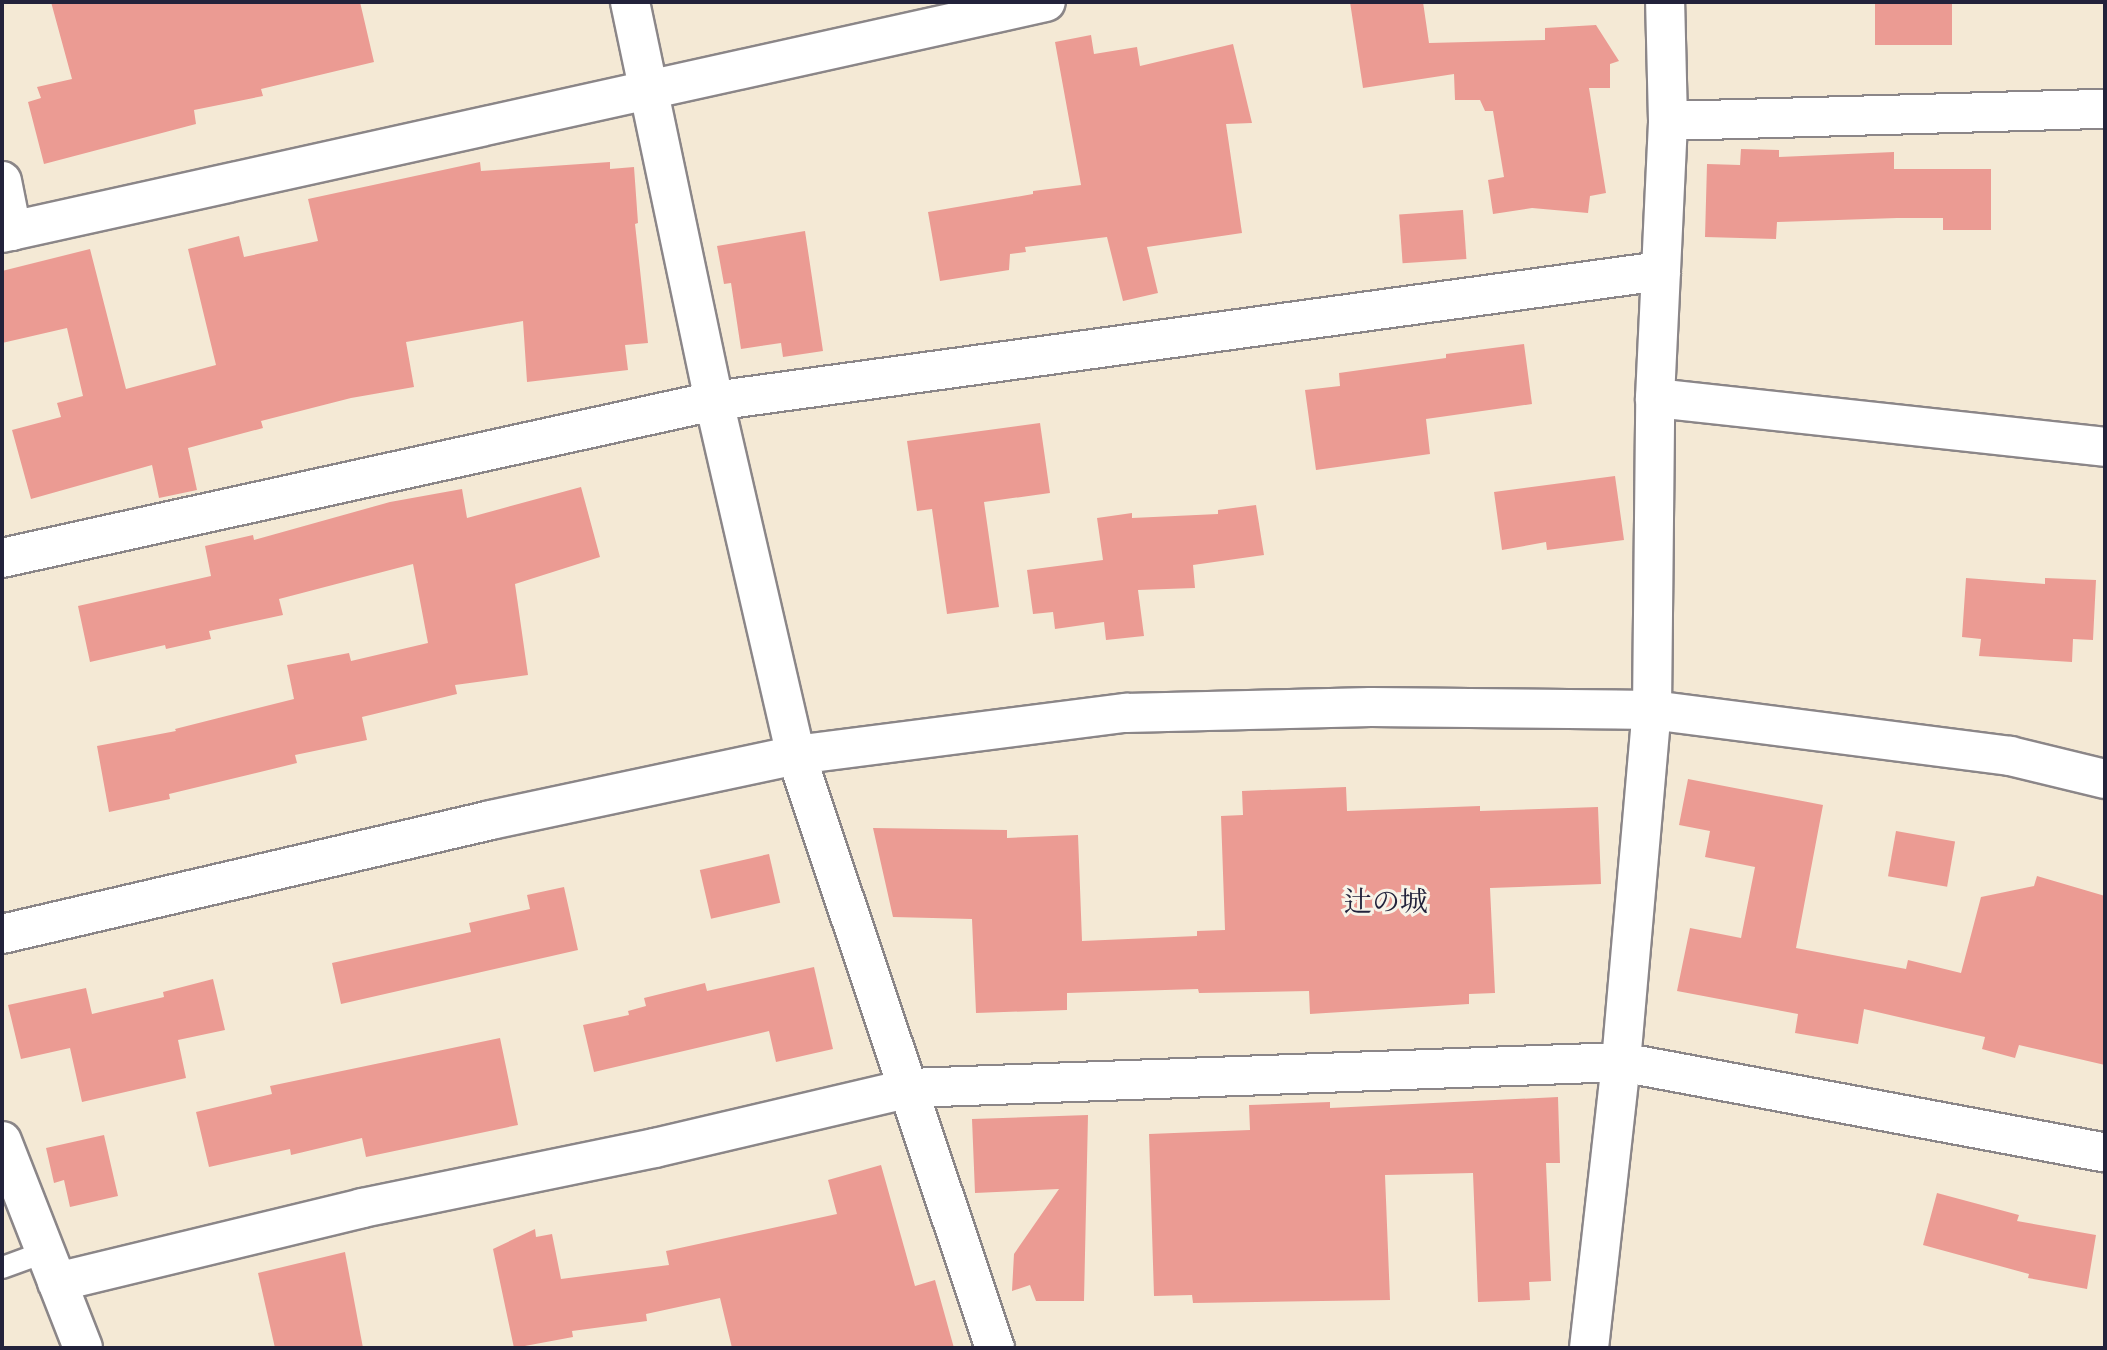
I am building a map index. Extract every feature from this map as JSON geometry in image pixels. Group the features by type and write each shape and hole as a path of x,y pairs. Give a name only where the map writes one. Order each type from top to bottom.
{"street":[{"path":"630,2 714,401 796,755 910,1087 995,1348"},
{"path":"2,181 7,232 1046,2"},
{"path":"1589,1348 1621,1062 1652,710 1656,398 1668,121 1665,2"},
{"path":"1668,121 2105,109"},
{"path":"2,558 714,401 1661,271"},
{"path":"1656,398 2105,447"},
{"path":"2,934 491,820 796,755 1126,713 1371,706 1652,710 2010,756 2105,779"},
{"path":"52,1267 362,1208 655,1148 910,1087 1621,1062 2105,1153"},
{"path":"2,1141 83,1348"}],"lane":[{"path":"2,1267 52,1267"}],"building":[{"path":"51,2 360,2 374,62 261,89 263,96 194,110 196,124 44,164 28,102 41,98 37,87 72,79"},
{"path":"1350,2 1423,2 1429,43 1545,40 1545,28 1596,25 1619,61 1610,64 1610,88 1589,88 1606,193 1590,196 1588,213 1532,208 1493,214 1488,180 1504,177 1493,111 1485,111 1480,100 1455,100 1454,74 1363,88"},
{"path":"1875,2 1952,2 1952,45 1875,45"},
{"path":"1091,35 1094,54 1137,47 1140,66 1233,44 1252,123 1226,124 1242,233 1147,247 1158,293 1123,301 1107,237 1025,247 1026,252 1010,254 1009,270 940,281 928,212 1033,194 1033,191 1081,185 1055,42"},
{"path":"1741,149 1779,150 1779,157 1894,152 1894,169 1991,169 1991,230 1943,230 1943,218 1897,218 1777,222 1776,239 1705,237 1707,164 1740,165"},
{"path":"480,162 481,171 610,162 610,169 634,167 638,223 635,224 648,343 625,345 628,370 527,382 523,321 406,342 414,387 351,398 261,421 263,428 188,448 197,490 159,498 152,465 31,499 12,430 61,417 57,403 83,396 67,328 2,343 2,271 90,249 126,389 216,365 188,249 239,236 244,257 318,241 308,199"},
{"path":"1463,210 1466,259 1403,263 1399,214"},
{"path":"805,231 823,351 783,357 781,343 741,349 731,283 724,284 717,246"},
{"path":"1524,344 1532,404 1426,419 1430,454 1316,470 1305,390 1340,386 1339,373 1446,358 1446,354"},
{"path":"1040,423 1050,493 984,502 999,607 947,614 932,509 917,511 907,441"},
{"path":"1615,476 1624,540 1547,550 1546,542 1502,550 1494,492"},
{"path":"581,487 600,557 515,584 528,675 455,685 457,694 362,717 367,740 295,755 297,763 169,794 170,799 109,812 97,746 176,731 175,729 294,699 287,665 349,653 351,661 428,643 413,564 279,599 283,615 209,631 211,639 166,649 165,645 90,662 78,606 211,576 205,546 253,535 254,540 390,502 462,489 467,518"},
{"path":"1256,505 1264,555 1193,565 1195,588 1138,590 1144,636 1106,640 1104,622 1055,629 1053,612 1033,614 1027,570 1103,560 1097,518 1132,513 1132,518 1218,514 1218,510"},
{"path":"1966,578 2045,584 2045,578 2096,580 2093,640 2073,639 2072,662 1979,656 1981,639 1962,637"},
{"path":"1688,779 1823,805 1796,948 1906,969 1908,960 1961,973 1981,897 2034,886 2037,876 2105,896 2105,1065 2019,1045 2015,1058 1982,1049 1985,1037 1864,1009 1858,1044 1795,1033 1798,1014 1677,991 1690,928 1741,938 1755,867 1705,857 1710,831 1679,825"},
{"path":"1346,787 1347,811 1480,806 1480,811 1598,807 1601,884 1490,888 1495,993 1469,994 1469,1004 1310,1014 1309,991 1199,993 1198,989 1067,993 1067,1010 976,1013 972,919 893,917 873,828 1007,830 1007,838 1078,835 1082,941 1197,936 1197,931 1225,930 1221,816 1243,815 1242,791"},
{"path":"1896,831 1955,841 1947,887 1888,876"},
{"path":"769,854 780,903 711,919 700,870"},
{"path":"564,887 578,950 341,1004 332,963 471,932 469,923 530,909 527,895"},
{"path":"814,967 833,1049 776,1062 769,1031 594,1072 583,1025 629,1015 628,1011 646,1006 644,998 705,983 707,991"},
{"path":"213,979 225,1030 178,1040 186,1078 82,1102 70,1048 21,1059 8,1005 86,988 92,1014 164,997 163,992"},
{"path":"500,1038 518,1125 366,1157 362,1138 291,1155 290,1149 209,1167 196,1112 272,1094 270,1086"},
{"path":"1558,1097 1560,1163 1546,1163 1551,1281 1529,1282 1530,1300 1478,1302 1473,1173 1385,1175 1390,1300 1193,1303 1192,1295 1154,1296 1149,1134 1250,1130 1249,1105 1330,1102 1330,1108"},
{"path":"1088,1115 1084,1301 1036,1301 1030,1285 1012,1291 1014,1254 1059,1189 975,1193 972,1119"},
{"path":"104,1135 118,1196 70,1207 64,1180 54,1183 46,1148"},
{"path":"881,1165 915,1286 935,1280 954,1348 732,1348 720,1298 646,1314 647,1321 572,1331 573,1337 514,1348 493,1249 535,1229 536,1237 552,1234 561,1279 669,1265 666,1251 837,1214 828,1180"},
{"path":"1937,1193 2019,1215 2017,1221 2096,1235 2087,1289 2028,1278 2029,1274 1923,1245"},
{"path":"345,1252 363,1348 275,1348 258,1273"}],"district":[{"name":"辻の城","path":"1386,902"}]}
